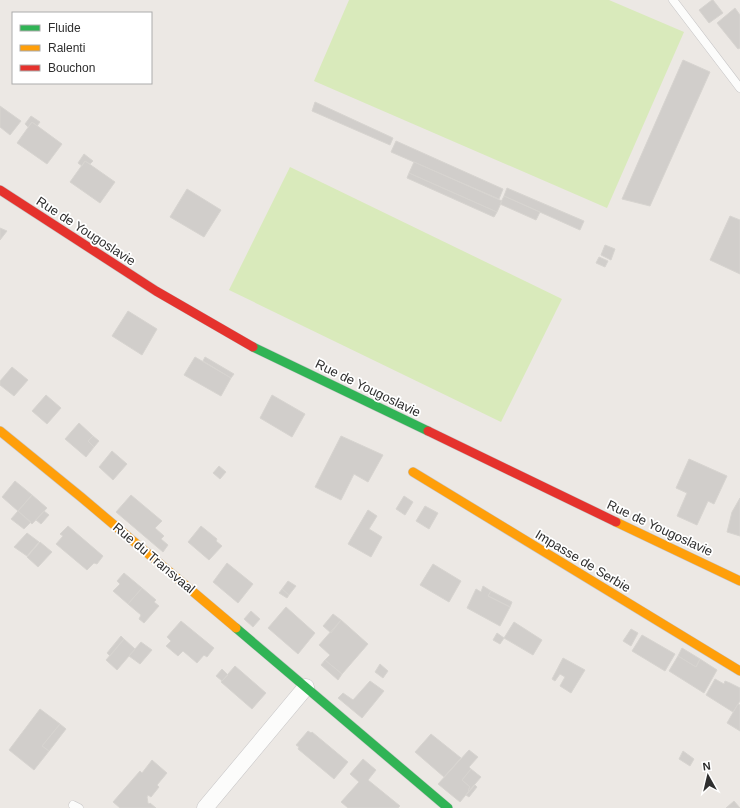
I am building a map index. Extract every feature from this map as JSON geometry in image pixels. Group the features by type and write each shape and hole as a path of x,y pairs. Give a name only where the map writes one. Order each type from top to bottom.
{"street":[{"name":"Rue de Yougoslavie","path":"0,190 156,291 258,349 740,581"},
{"name":"Rue du Transvaal","path":"0,432 81,497 448,808"},
{"name":"Impasse de Serbie","path":"414,472 740,671"},
{"path":"205,808 306,687"}],"lane":[{"path":"673,0 740,88"}],"green space":[{"path":"349,0 609,0 684,32 607,208 314,81"},
{"path":"290,167 562,299 501,422 229,290"}],"building":[{"path":"712,0 723,13 709,23 699,10"},
{"path":"735,8 740,15 740,48 738,49 717,23"},
{"path":"683,60 710,72 650,206 622,199"},
{"path":"315,102 393,138 390,145 312,111"},
{"path":"0,106 21,121 10,135 0,127"},
{"path":"31,116 40,122 37,126 32,122 28,127 25,124"},
{"path":"32,122 62,144 47,164 17,143"},
{"path":"396,141 503,189 499,199 391,152"},
{"path":"84,154 93,161 90,164 85,161 82,166 78,163"},
{"path":"85,161 115,182 100,203 70,182"},
{"path":"414,162 502,201 497,212 409,173"},
{"path":"409,173 497,212 494,217 407,178"},
{"path":"507,188 584,221 580,230 504,196"},
{"path":"187,189 221,210 204,237 170,217"},
{"path":"504,196 540,212 536,220 500,204"},
{"path":"730,216 740,220 740,274 710,260"},
{"path":"0,228 7,231 0,240"},
{"path":"605,245 615,249 611,260 601,255"},
{"path":"599,257 608,261 605,267 596,263"},
{"path":"128,311 157,329 142,355 112,336"},
{"path":"195,357 231,378 221,396 184,375"},
{"path":"205,357 234,374 231,378 203,361"},
{"path":"12,367 28,380 14,396 0,385 0,381"},
{"path":"46,395 61,408 47,424 32,411"},
{"path":"272,395 305,414 292,437 260,418"},
{"path":"79,423 93,436 88,441 94,447 86,457 65,439"},
{"path":"93,436 99,441 94,447 88,441"},
{"path":"341,436 383,455 368,482 354,474 341,500 315,487"},
{"path":"112,451 127,464 113,480 99,467"},
{"path":"689,459 727,476 714,504 708,501 697,525 677,516 687,493 676,488"},
{"path":"219,466 226,472 220,479 213,473"},
{"path":"15,481 32,495 18,511 2,497"},
{"path":"32,495 47,508 32,524 18,511"},
{"path":"131,495 162,521 155,528 164,536 161,539 168,545 163,552 116,512"},
{"path":"404,496 413,502 405,515 396,509"},
{"path":"740,498 740,536 727,532 732,512"},
{"path":"425,506 438,513 429,529 416,521"},
{"path":"368,510 377,516 369,529 382,537 371,557 348,544"},
{"path":"18,511 31,522 24,529 11,519"},
{"path":"44,511 49,515 41,524 36,520"},
{"path":"68,526 103,556 97,564 94,563 87,570 56,544 63,536 60,534"},
{"path":"201,526 217,539 216,541 222,546 209,560 188,542"},
{"path":"27,533 39,542 27,556 14,547"},
{"path":"40,542 52,552 38,567 27,557"},
{"path":"227,563 253,584 238,603 213,582"},
{"path":"433,564 461,581 449,602 420,585"},
{"path":"124,573 142,588 128,604 113,591 120,584 117,581"},
{"path":"288,581 296,586 289,595 282,589"},
{"path":"483,586 491,591 488,596 510,607 500,626 467,608 476,589 481,592"},
{"path":"142,588 156,600 154,602 159,606 144,623 139,619 141,615 128,604"},
{"path":"282,589 289,595 287,598 279,593"},
{"path":"491,591 512,602 510,607 488,596"},
{"path":"286,607 315,633 298,654 268,628"},
{"path":"251,611 260,619 253,627 244,619"},
{"path":"333,614 341,620 331,633 323,626"},
{"path":"341,620 368,644 342,674 325,660 330,655 319,645"},
{"path":"181,621 214,648 207,657 204,655 197,663 183,651 178,656 166,646 171,641 167,637"},
{"path":"514,622 542,640 533,655 504,638"},
{"path":"631,629 638,633 631,646 623,641"},
{"path":"497,633 504,638 500,644 493,640"},
{"path":"642,635 675,654 665,671 632,651"},
{"path":"121,636 124,639 110,656 107,653"},
{"path":"124,639 135,649 117,670 106,660"},
{"path":"141,642 152,650 140,664 129,656"},
{"path":"682,648 700,659 696,667 678,656"},
{"path":"678,656 696,667 700,659 717,670 704,693 669,671"},
{"path":"563,658 585,670 571,693 560,686 565,677 560,674 555,681 552,679"},
{"path":"325,660 342,674 338,680 321,665"},
{"path":"380,664 388,671 383,678 375,672"},
{"path":"235,666 266,693 252,709 221,682"},
{"path":"222,669 228,675 222,681 216,676"},
{"path":"715,679 724,684 725,681 740,688 740,701 733,712 706,695"},
{"path":"370,681 384,691 362,718 338,698 343,693 353,700"},
{"path":"738,704 740,705 740,731 727,723"},
{"path":"40,709 60,724 42,746 49,751 34,770 9,750"},
{"path":"60,724 66,729 49,751 42,746"},
{"path":"308,731 311,733 312,732 348,762 334,779 298,749 299,747 296,745"},
{"path":"431,734 461,758 444,777 415,752"},
{"path":"469,750 478,757 469,767 471,769 462,780 470,787 468,790 469,791 460,802 438,784"},
{"path":"683,751 694,759 690,766 679,759"},
{"path":"363,759 376,770 368,780 400,806 398,808 348,808 341,802 359,782 350,774"},
{"path":"152,760 167,773 157,785 159,787 151,797 148,795 147,797 148,803 156,808 120,808 113,802 140,771 142,773"},
{"path":"471,769 481,777 469,791 468,790 470,787 462,780"},
{"path":"475,785 477,787 469,797 466,795"},
{"path":"734,801 740,808 726,808"}],"traffic: fast":[{"path":"253,347 428,431"},
{"path":"236,628 448,808"}],"traffic: slow":[{"path":"0,431 81,497 236,628"},
{"path":"413,472 740,671"},
{"path":"616,522 740,581"}],"traffic: jam":[{"path":"0,190 156,291 253,347"},
{"path":"428,431 616,522"}]}
